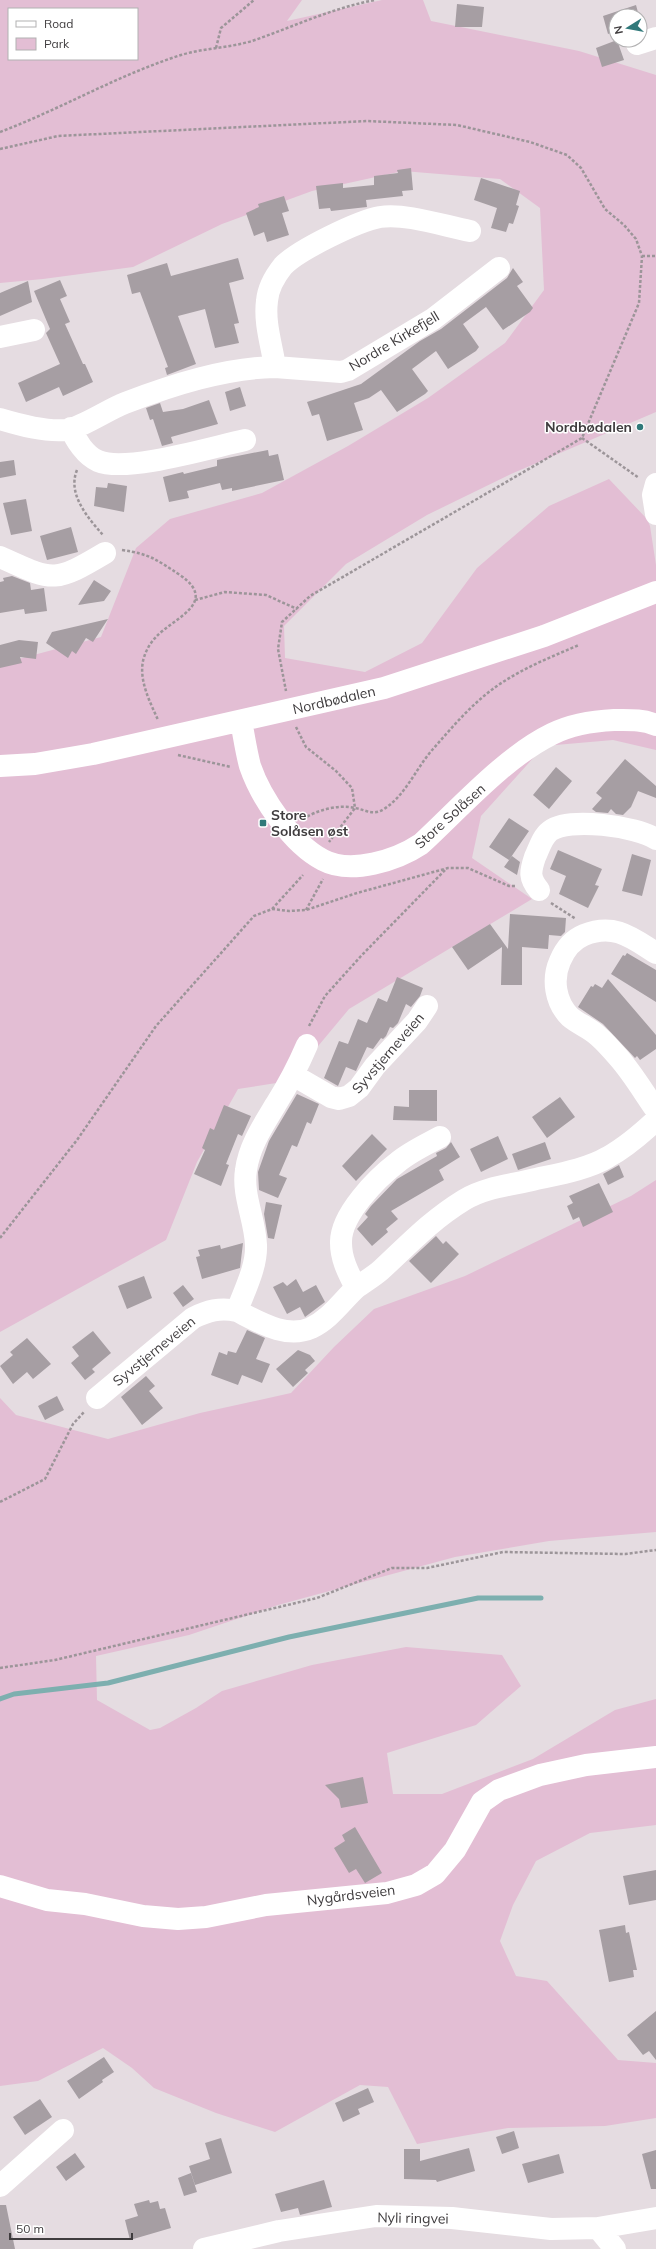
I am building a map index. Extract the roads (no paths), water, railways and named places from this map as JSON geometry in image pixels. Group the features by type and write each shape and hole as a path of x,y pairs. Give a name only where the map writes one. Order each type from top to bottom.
{"street":[{"path":"275,368 267,323 267,301 273,280 284,265 294,257 351,226 380,217 416,220 470,231"},
{"name":"Nordre Kirkefjell","path":"0,419 44,429 70,428 123,404 164,389 247,368 275,368 340,372 348,370 433,319 499,268"},
{"path":"0,337 34,330"},
{"path":"70,428 73,435 91,457 99,461 116,464 133,463 246,440"},
{"path":"656,485 653,495 656,514"},
{"path":"0,557 41,575 57,577 76,571 109,551"},
{"name":"Nordbødalen","path":"0,766 35,764 93,754 384,688 544,636 656,592"},
{"name":"Store Solåsen","path":"241,721 250,766 266,802 288,830 314,854 332,863 369,865 407,853 421,844 528,747 552,734 569,727 600,721 630,720 656,724"},
{"path":"535,885 530,874 542,841 549,831 560,826 578,824 628,828 656,839"},
{"path":"656,953 618,930 595,931 578,937 565,950 556,968 554,980 556,990 567,1013 598,1035 620,1059 656,1110"},
{"name":"Syvstjerneveien","path":"293,1075 331,1097 339,1099 349,1096 359,1088 375,1066 417,1021 427,1006"},
{"path":"237,1311 253,1268 256,1246 253,1218 244,1187 246,1169 260,1132 293,1075 307,1045"},
{"name":"Syvstjerneveien","path":"97,1398 193,1318 208,1310 228,1309 237,1311 271,1327 299,1332 311,1328 327,1318 356,1288 380,1271 434,1220 466,1199 489,1190 538,1179 607,1158 632,1142 656,1120"},
{"path":"356,1288 345,1265 341,1243 342,1230 347,1218 372,1187 397,1163 440,1137"},
{"name":"Nygårdsveien","path":"0,1886 47,1900 85,1904 143,1916 178,1919 206,1917 266,1904 387,1894 416,1885 435,1874 455,1850 482,1802 499,1790 540,1775 586,1764 656,1757"},
{"path":"0,2186 63,2130"},
{"name":"Nyli ringvei","path":"204,2249 279,2231 376,2216 452,2218 551,2229 598,2228 656,2218"},
{"path":"598,2228 615,2249"}],"waterway":[{"path":"0,1699 14,1694 108,1683 289,1637 478,1598 541,1598"}],"place":[{"name":"Nordbødalen","path":"640,427"},
{"name":"Store Solåsen øst","path":"263,823"}]}
